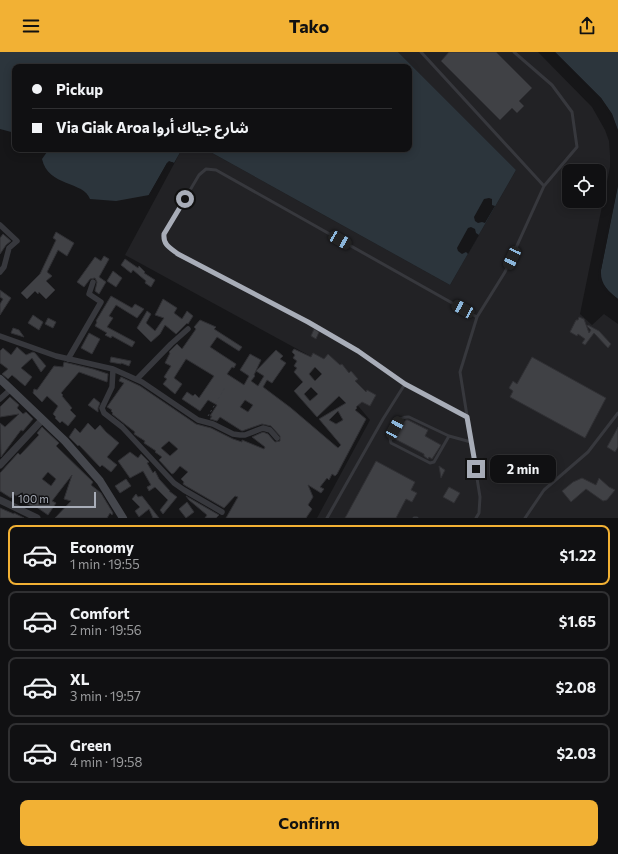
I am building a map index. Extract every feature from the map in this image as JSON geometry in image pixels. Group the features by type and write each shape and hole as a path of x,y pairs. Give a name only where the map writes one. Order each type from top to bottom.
{"main road":[{"path":"0,379 65,441 100,481 123,518"}],"street":[{"path":"0,225 16,241 9,248 4,267 0,272"},
{"path":"68,359 101,302 88,294 93,282"},
{"path":"137,379 188,329"},
{"path":"0,336 68,359 114,369 137,379 198,420 240,435 246,435 263,428 270,430 277,438"},
{"path":"114,369 112,388 102,408 104,413 122,428 174,483 222,512"},
{"path":"0,399 11,389"},
{"path":"0,465 42,420"},
{"path":"0,500 37,518"}],"lane":[{"path":"421,52 544,186"},
{"path":"479,518 480,497 460,372 477,317 505,272 544,186 577,147 572,112 552,84 514,52"},
{"path":"467,417 405,384 358,351 308,322 184,258 166,246 164,234 199,175 206,169 216,170 477,317"},
{"path":"327,518 383,419 405,384"},
{"path":"525,518 544,490 588,452 618,413"},
{"path":"449,436 434,462 430,463 391,444 390,438 403,416 409,417 449,436 471,442"},
{"path":"476,518 479,513"}],"path":[{"path":"204,422 226,386"}],"shaded area":[{"path":"0,52 398,52 410,64 12,64 12,132 0,129"},
{"path":"398,52 538,52 592,107 605,130 609,141 610,167 606,187 606,164 562,164 562,208 602,208 580,314 592,325 604,314 618,324 618,518 317,518 370,420 321,362 125,255 180,152 210,152 450,285 516,170 412,66 412,64 410,64"},
{"path":"555,52 618,52 618,130 612,114 601,98"},
{"path":"412,66 516,170 450,285 210,152 412,152"},
{"path":"47,152 180,152 174,163 167,163 149,195 116,201 90,199 81,189 51,175 42,159"},
{"path":"618,186 618,299 603,283 601,270"}],"pier":[{"path":"553,52 555,52 601,98 612,114 618,132 616,131 610,115 599,99"},
{"path":"169,161 174,163 173,165 169,164 150,196 147,198 167,163"},
{"path":"618,184 600,278 609,292 618,299 618,301 607,293 598,278 616,186"},
{"path":"484,199 492,199 492,205 495,206 485,223 478,223 475,221 474,217"},
{"path":"471,227 475,229 476,233 479,235 468,254 466,252 462,254 457,248 468,228"}],"building":[{"path":"449,52 496,52 532,88 519,101 524,106 517,113 512,108 500,120 441,61"},
{"path":"56,232 74,243 67,256 58,250 47,272 52,276 46,281 55,290 46,299 39,292 38,294 35,291 27,299 21,293 40,274 56,240 53,238"},
{"path":"3,234 11,241 6,245 0,254 0,238"},
{"path":"104,256 109,259 99,277 106,282 99,294 95,291 97,282 95,278 90,279 84,287 77,282 95,257 101,261"},
{"path":"125,259 138,268 139,266 145,272 144,273 155,280 151,287 145,283 146,281 133,270 131,273 121,265"},
{"path":"113,271 122,278 116,287 107,281"},
{"path":"0,290 11,298 0,315 0,304 3,299 0,297"},
{"path":"111,296 132,308 135,304 144,309 137,318 116,305 109,316 113,318 107,327 135,342 132,347 112,336 111,338 105,335 107,333 95,326 96,321"},
{"path":"163,299 177,308 174,313 182,319 187,311 193,316 188,324 187,323 176,334 165,325 160,334 151,342 137,328 147,311 151,314 146,323 155,331 164,318 155,315"},
{"path":"33,315 43,322 39,330 28,323"},
{"path":"579,317 584,319 589,333 591,330 587,326 588,325 599,331 611,344 608,348 594,333 585,345 582,343 585,339 578,334 577,336 570,332"},
{"path":"48,318 56,322 53,328 45,324"},
{"path":"200,320 216,327 214,329 242,347 239,351 217,337 210,347 236,364 227,374 244,385 249,376 240,370 250,354 261,360 254,375 255,376 251,381 258,386 264,376 256,371 276,350 283,356 280,359 286,363 272,383 267,380 263,387 291,408 338,448 341,445 319,419 346,403 339,396 317,417 294,391 303,382 294,372 297,368 294,366 297,361 293,358 295,355 292,352 294,349 311,357 313,353 324,359 328,354 340,365 342,364 349,373 351,371 358,379 355,381 366,392 367,390 376,395 370,406 362,402 356,407 357,408 355,410 366,419 337,474 335,476 332,474 329,480 327,478 320,487 324,489 321,493 308,485 313,497 308,505 312,509 306,518 226,518 238,497 235,496 224,508 183,484 184,482 181,479 188,472 180,466 172,474 159,460 162,457 144,443 145,441 134,434 135,432 112,414 112,410 107,407 124,383 119,381 121,377 140,386 196,424 211,428 233,439 242,442 242,440 264,449 265,447 252,437 263,432 268,434 275,442 280,441 280,436 271,426 262,424 242,431 220,417 217,421 210,419 212,416 210,416 217,405 208,400 200,411 182,399 187,392 193,396 195,394 199,398 214,376 186,359 174,378 182,384 175,394 163,384 167,379 164,377 171,366 165,363 170,353 169,352 177,344 182,349 196,329 194,327","holes":["315,367 322,374 315,381 309,374","311,387 318,394 310,401 304,394","245,400 253,405 248,412 240,407","338,411 343,420 336,424 329,420","169,441 178,449 170,456 161,448"]},
{"path":"13,328 19,330 24,337 11,333"},
{"path":"314,329 319,332 316,339 311,336"},
{"path":"89,333 100,339 92,354 81,348"},
{"path":"17,347 26,355 33,352 35,353 46,366 41,372 32,358 21,368 32,377 25,386 12,375 8,379 2,374 8,369 0,363 0,351 3,348 11,355"},
{"path":"111,357 131,361 129,366 121,363 110,362"},
{"path":"532,357 606,398 585,438 510,397 513,391 509,388 513,381 517,384"},
{"path":"64,362 108,374 107,382 79,372 61,393 72,408 70,410 76,416 68,426 62,421 60,423 53,414 58,406 47,396 42,402 33,393 34,389 37,390 54,366 63,367"},
{"path":"10,397 19,405 17,408 23,414 26,412 33,419 23,431 21,430 1,457 0,423 5,427 19,414 0,417 0,407"},
{"path":"94,398 100,403 98,412 88,405"},
{"path":"406,420 428,430 425,436 441,445 432,459 429,457 428,459 424,456 424,454 395,439 402,426 400,424"},
{"path":"88,423 95,430 100,425 119,443 107,457 117,465 111,472 102,465 100,467 79,445 78,446 69,437 75,428 80,433"},
{"path":"42,427 59,443 56,446 93,482 91,485 101,493 113,513 112,515 110,513 107,518 55,518 71,501 64,499 72,475 52,501 56,503 48,515 35,506 34,507 25,503 27,501 13,494 11,498 0,491 0,473 18,453 20,455 39,435 37,433","holes":["48,472 56,479 51,486 42,479"]},
{"path":"618,427 618,447 615,452 607,447"},
{"path":"130,452 138,458 141,454 149,462 147,463 153,473 155,471 159,479 169,491 177,497 163,514 160,510 168,500 155,487 149,491 147,487 151,485 143,471 130,478 118,461"},
{"path":"376,461 415,482 411,490 417,493 412,502 406,499 396,518 345,518"},
{"path":"439,466 445,470 441,478"},
{"path":"582,478 596,485 599,478 615,490 607,500 603,501 586,489 571,502 562,491 573,482"},
{"path":"126,479 131,486 120,493 115,486"},
{"path":"449,487 460,493 454,503 443,497"},
{"path":"136,494 138,497 142,496 159,518 153,518 149,509 139,517 135,511 140,507 132,499"},
{"path":"186,496 219,515 216,518 205,518 207,515"},
{"path":"187,502 194,512 186,518 179,509"},
{"path":"0,508 14,513 24,518 0,518"}],"route":[{"path":"185,199 164,234 166,246 202,268 308,322 358,351 405,384 467,417 476,469"}]}
